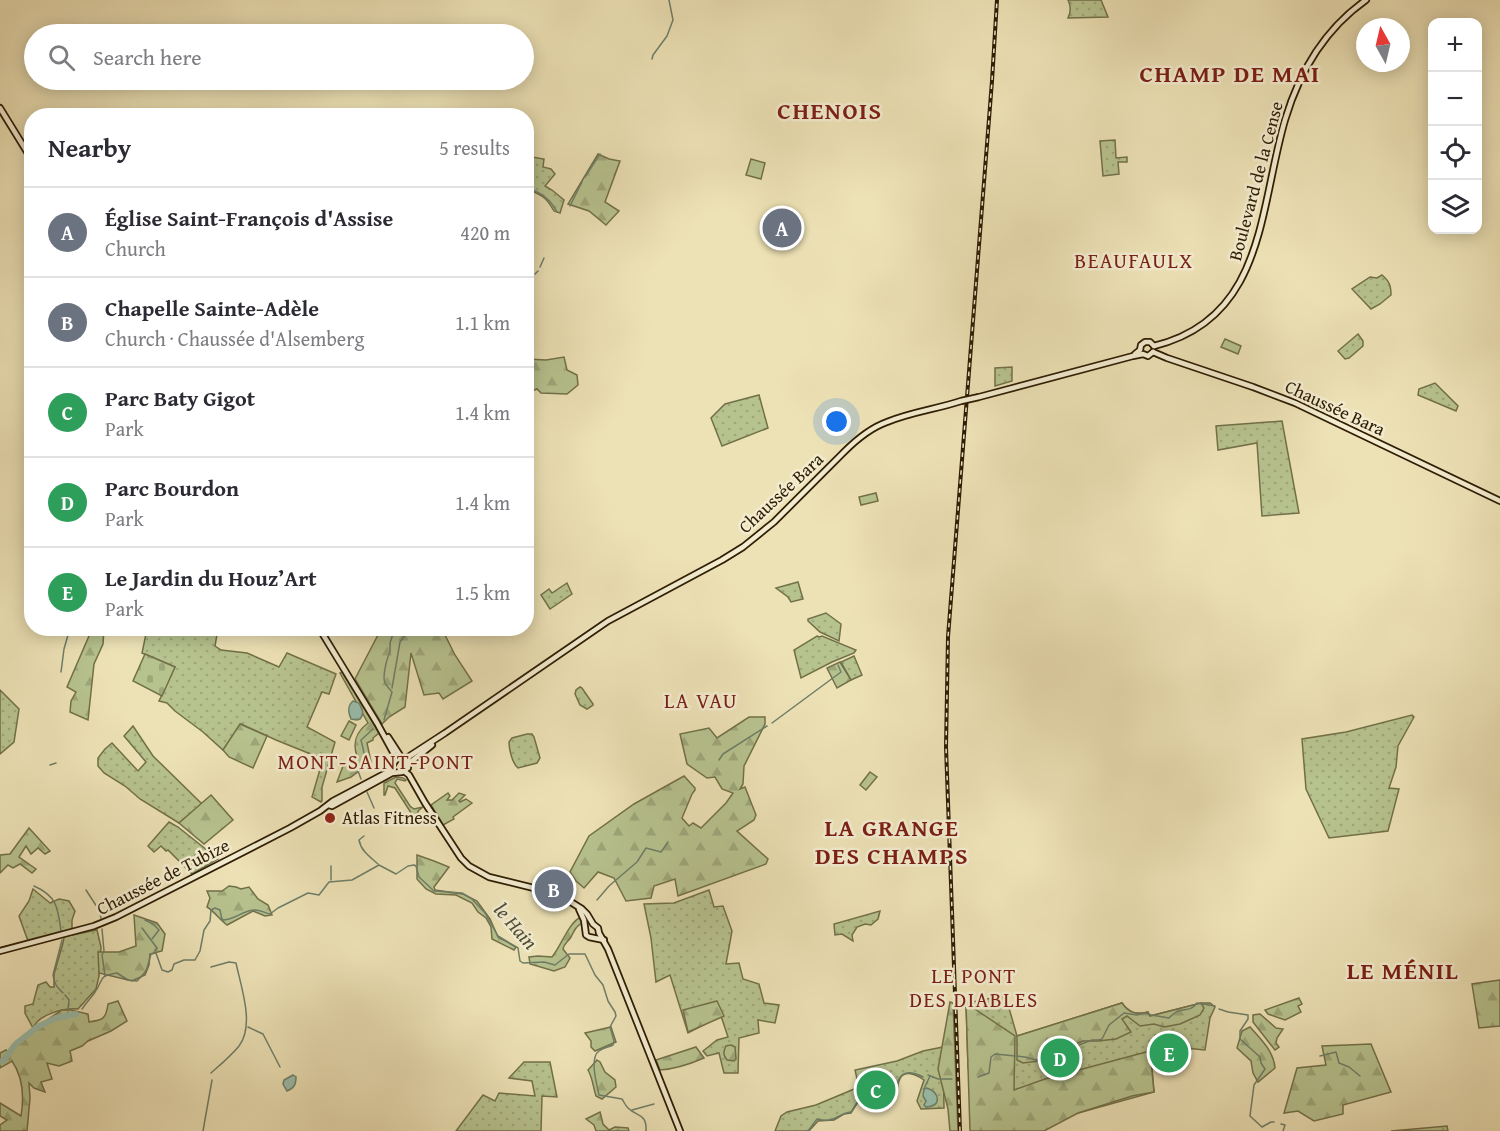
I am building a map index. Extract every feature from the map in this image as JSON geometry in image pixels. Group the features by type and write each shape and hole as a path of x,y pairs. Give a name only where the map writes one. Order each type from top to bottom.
{"main road":[{"name":"Boulevard de la Cense","path":"1154,349 1199,328 1221,309 1237,290 1256,242 1286,117 1301,79 1325,39 1344,17 1365,0"},
{"path":"0,108 24,146"},
{"path":"1150,342 1154,349 1148,356 1142,352 1141,345 1150,342"},
{"name":"Chaussée Bara","path":"1154,349 1295,403 1500,501"},
{"name":"Chaussée Bara","path":"394,762 445,734 608,621 743,547 767,529 856,440 871,430 888,421 1142,352"},
{"path":"324,636 394,754 394,768 398,772"},
{"path":"377,723 403,758 415,786 461,858 469,866 489,877 555,893 587,914 598,928 680,1131"},
{"name":"Chaussée Bara","path":"407,768 445,734"},
{"name":"Chaussée de Tubize","path":"329,806 333,801 388,772 394,762"},
{"path":"407,768 433,814"},
{"name":"Chaussée de Tubize","path":"382,780 392,773 407,768"},
{"name":"Chaussée de Tubize","path":"0,951 106,922 393,775 406,778 415,786"},
{"path":"577,906 583,916 587,936 604,940"},
{"path":"586,929 593,924"},
{"path":"594,938 599,933"}],"green space":[{"path":"1068,0 1101,0 1108,17 1068,18 1070,4"},
{"path":"1115,140 1116,158 1127,157 1127,162 1118,162 1119,174 1103,176 1100,141"},
{"path":"598,154 620,161 605,202 619,211 606,225 589,211 568,204"},
{"path":"534,157 544,159 543,167 551,169 555,174 545,186 564,200 560,213 554,211 549,202 534,192"},
{"path":"751,159 765,163 761,179 746,175"},
{"path":"1382,275 1391,288 1391,295 1371,309 1352,289 1370,277 1377,278"},
{"path":"1358,334 1363,341 1363,346 1345,359 1338,351"},
{"path":"1225,339 1241,346 1238,354 1221,347"},
{"path":"564,357 567,370 577,375 578,385 567,394 541,393 537,389 534,390 534,359"},
{"path":"1012,367 1012,381 995,386 995,368"},
{"path":"1435,383 1458,406 1456,411 1418,395 1419,389"},
{"path":"759,395 768,428 722,446 711,418 725,404"},
{"path":"1282,421 1299,513 1262,516 1257,443 1218,450 1216,426"},
{"path":"876,493 878,501 861,505 859,497"},
{"path":"798,582 803,599 791,602 776,588"},
{"path":"567,583 572,594 550,609 541,595 549,589 552,593"},
{"path":"826,613 841,624 839,641 820,632 808,621 808,619"},
{"path":"89,636 104,636 103,644 94,664 88,720 70,712 71,701 76,692 67,687"},
{"path":"146,636 217,636 215,646 221,650 247,653 279,667 287,653 336,674 329,694 322,692 307,727 335,742 322,787 322,801 312,797 323,759 241,724 223,750 167,703 159,701 175,667 142,653"},
{"path":"377,636 446,636 472,681 443,699 439,693 424,695 411,653 405,707 382,724 355,679"},
{"path":"817,636 856,650 801,678 794,650"},
{"path":"145,654 175,667 162,696 133,681"},
{"path":"854,656 862,675 851,680 841,662"},
{"path":"840,662 851,680 837,688 827,668"},
{"path":"342,672 379,733 367,743 371,762 351,777 337,782 343,766 350,766 357,756 356,738 368,723 340,673"},
{"path":"580,687 593,704 587,709 580,705 575,694"},
{"path":"0,690 19,709 14,742 0,754"},
{"path":"1412,715 1414,717 1398,746 1396,767 1389,788 1399,789 1388,831 1329,838 1306,789 1302,739 1346,732"},
{"path":"749,717 765,717 765,724 744,766 743,784 740,789 745,787 756,815 754,820 737,831 768,859 766,864 678,896 675,879 654,886 651,898 626,901 614,878 598,872 584,888 576,881 570,872 589,836 634,804 684,776 695,790 682,818 689,826 693,823 701,828 733,793 722,789 715,777 707,778 687,764 680,734 709,728 717,738"},
{"path":"349,721 356,725 349,740 341,736"},
{"path":"240,724 267,736 253,768 229,757 223,750"},
{"path":"133,726 153,756 202,804 179,823 140,799 98,766 98,758 112,743 138,771 146,762 124,736"},
{"path":"532,734 534,737 540,758 537,763 518,768 510,752 509,742 512,738"},
{"path":"870,772 877,777 866,790 860,785"},
{"path":"396,777 406,780 397,779 395,783 410,806 414,809 423,807 418,811 419,815 415,819 395,788 388,786 384,795 384,783"},
{"path":"448,793 450,796 447,800 452,800 459,793 465,795 460,802 466,799 472,803 453,817 454,819 443,825 431,805"},
{"path":"211,795 233,820 204,844 179,823"},
{"path":"169,822 218,859 192,874 168,850 166,851 161,846 154,852 148,846"},
{"path":"29,828 50,851 45,854 38,848 31,854 26,846 19,857 36,869 32,873 20,864 13,868 8,865 0,873 0,855 10,854"},
{"path":"417,855 449,867 434,887 435,890 463,894 477,901 490,919 498,937 516,947 514,950 492,939 491,927 486,918 472,903 456,895 436,894 426,889 417,879"},
{"path":"229,886 241,889 249,887 258,899 268,905 272,915 265,916 253,911 227,925 207,907 210,898 207,891 222,891"},
{"path":"33,889 50,903 59,899 69,901 75,911 72,920 72,935 97,930 101,947 96,989 78,1009 52,1013 41,1019 33,1028 25,1013 25,1006 33,1004 38,985 46,982 50,987 54,987 54,974 65,931 28,941 19,916 29,901"},
{"path":"709,890 714,907 723,906 732,931 726,964 739,963 743,979 759,984 764,1003 779,1005 775,1023 758,1020 759,1033 739,1038 738,1073 724,1073 719,1053 707,1056 703,1051 717,1040 728,1037 721,1016 688,1033 670,975 656,982 644,904 674,903"},
{"path":"880,911 878,919 871,925 865,924 857,927 852,935 853,941 842,934 835,935 834,924"},
{"path":"134,915 157,923 165,934 162,951 150,954 145,975 132,981 99,973 98,952 119,952 136,946"},
{"path":"581,917 583,922 563,949 570,958 565,967 554,971 530,964 529,957 552,957 569,929"},
{"path":"1500,980 1500,1026 1479,1028 1472,984"},
{"path":"1005,994 1017,1036 1122,1003 1130,1011 1148,1012 1150,1016 1201,1003 1210,1003 1215,1007 1210,1018 1205,1050 1185,1048 1185,1059 1170,1057 1168,1068 1152,1068 1154,1092 1071,1115 971,1131 966,1003"},
{"path":"1299,998 1302,1004 1298,1006 1301,1012 1285,1020 1268,1014 1265,1010"},
{"path":"118,1001 127,1021 70,1051 72,1061 59,1066 47,1063 52,1079 41,1082 45,1092 34,1088 29,1083 27,1131 0,1131 0,1125 7,1120 0,1116 0,1103 21,1116 22,1088 12,1061 0,1068 0,1053 6,1050 9,1053 15,1042 62,1010 88,1014 89,1022 101,1019 105,1016 108,1004"},
{"path":"717,1001 724,1016 688,1032 683,1010"},
{"path":"950,1002 953,1003 958,1131 950,1131 948,1109 938,1069"},
{"path":"966,1003 1015,1036 1014,1090 1045,1079 1150,1051 1154,1092 1132,1096 1078,1113 1044,1131 970,1131"},
{"path":"1122,1003 1130,1011 1148,1012 1150,1016 1201,1003 1204,1008 1200,1015 1180,1024 1164,1027 1154,1024 1140,1026 1127,1016 1122,1019 1131,1032 1116,1039 1083,1041 1039,1061 1023,1063 1017,1060 1017,1036"},
{"path":"1260,1014 1276,1028 1283,1029 1277,1038 1276,1043 1279,1047 1275,1050 1253,1022 1253,1015"},
{"path":"611,1027 616,1042 595,1051 585,1033"},
{"path":"1250,1027 1270,1051 1275,1068 1258,1082 1253,1073 1251,1061 1237,1048 1242,1031"},
{"path":"1371,1044 1391,1092 1343,1105 1343,1114 1314,1121 1298,1111 1284,1113 1297,1068 1326,1065 1322,1046"},
{"path":"726,1046 735,1047 736,1059 734,1061 727,1060 724,1055"},
{"path":"696,1047 704,1058 672,1069 660,1070 656,1060"},
{"path":"943,1047 944,1108 921,1109 917,1101 924,1080 907,1074 901,1077 896,1095 858,1102 851,1113 834,1120 818,1121 809,1131 775,1131 781,1116 787,1112 816,1105 859,1087 855,1070 897,1061 923,1051"},
{"path":"597,1060 605,1072 615,1080 616,1087 602,1099 596,1096 588,1070"},
{"path":"524,1062 550,1062 557,1097 542,1096 541,1131 456,1131 483,1095 495,1101 499,1093 535,1096 532,1081 509,1078"},
{"path":"600,1112 603,1124 609,1130 615,1127 628,1128 629,1131 596,1131 594,1125 586,1119"},
{"path":"1447,1126 1448,1131 1391,1131"}],"water":[{"path":"353,701 359,703 362,711 362,717 357,720 351,719 349,714 349,707"},
{"path":"293,1075 296,1077 295,1084 287,1091 283,1084 284,1080"},
{"path":"927,1088 935,1093 937,1102 926,1107 923,1096 924,1089"}],"waterway":[{"path":"652,59 667,36 673,20 669,0"},
{"path":"585,177 600,154"},
{"path":"570,206 582,182"},
{"path":"534,191 545,197 557,212"},
{"path":"540,267 544,258"},
{"path":"535,274 538,271"},
{"path":"61,672 68,636"},
{"path":"384,720 392,692 385,683 384,672 392,636"},
{"path":"392,688 400,642 404,636"},
{"path":"772,723 841,672 838,665"},
{"path":"719,760 723,754 767,726"},
{"path":"361,779 358,771 363,764 364,757 361,740 373,729"},
{"path":"50,765 56,763"},
{"path":"367,792 374,808"},
{"path":"364,836 359,840 362,847 366,854 378,864"},
{"path":"597,900 609,886 637,862 646,848 661,852 668,842"},
{"name":"le Hain","path":"82,1009 106,976 117,973 128,980 137,981 146,971 151,954 156,953 162,970 168,972 172,970 174,964 184,960 195,960 200,951 204,930 210,921 211,910 215,908 220,910 222,920 250,910 270,914 308,893 319,895 329,882 352,880 379,865 396,874 414,865 419,877 434,891 462,893 472,899 485,913 498,936 518,948 520,961 523,963 544,962 555,965 569,954 585,954 595,975 603,985 616,1016 610,1027 613,1045 599,1051 594,1059 599,1095 622,1099 631,1111 643,1118 646,1131"},
{"path":"331,866 331,880"},
{"path":"34,886 52,899 59,916 61,931"},
{"path":"86,890 99,910 101,918"},
{"path":"145,920 159,930 152,939"},
{"path":"142,928 157,948 155,951"},
{"path":"102,929 105,976"},
{"path":"62,940 53,975 56,985 63,993"},
{"path":"211,967 229,962 236,963 246,1017 244,1037 239,1046 211,1073"},
{"path":"65,995 69,1000 68,1009"},
{"path":"978,1077 989,1073 991,1057 995,1054 1036,1060 1054,1052 1102,1039 1109,1025 1124,1013 1137,1015 1145,1013 1169,1018 1177,1011 1194,1007 1197,1003 1215,1006"},
{"path":"1219,1009 1248,1015 1240,1031 1240,1039 1260,1057 1265,1069 1254,1085 1250,1116 1262,1127 1274,1122"},
{"name":"le Hain","path":"66,1017 68,1012"},
{"name":"le Hain","path":"17,1043 37,1027 56,1018 76,1014"},
{"path":"248,1027 263,1034 280,1067"},
{"name":"le Hain","path":"0,1062 14,1046"},
{"path":"1320,1056 1336,1052 1339,1063 1349,1067 1360,1076"},
{"path":"808,1131 817,1119 832,1120 851,1112 858,1101 896,1094 898,1081 904,1074 914,1073 923,1077"},
{"path":"928,1075 938,1079 952,1079"},
{"path":"924,1089 930,1076"},
{"path":"203,1131 212,1080"},
{"path":"632,1110 654,1104"},
{"path":"1281,1124 1285,1125 1283,1131"}],"railway":[{"path":"960,1131 946,747 948,637 997,0"}],"place":[{"name":"Église Saint-François d'Assise","path":"782,228"},
{"name":"Atlas Fitness","path":"330,818"},
{"name":"Chapelle Sainte-Adèle","path":"554,889"},
{"name":"Le Jardin du Houz’Art","path":"1169,1053"},
{"name":"Parc Bourdon","path":"1060,1058"},
{"name":"Parc Baty Gigot","path":"876,1090"}],"district":[{"name":"CHAMP DE MAI","path":"1230,74"},
{"name":"CHENOIS","path":"830,111"},
{"name":"BEAUFAULX","path":"1134,261"},
{"name":"LA VAU","path":"701,701"},
{"name":"MONT-SAINT-PONT","path":"376,762"},
{"name":"LA GRANGE DES CHAMPS","path":"892,842"},
{"name":"LE MÉNIL","path":"1403,971"},
{"name":"LE PONT DES DIABLES","path":"974,988"}]}
